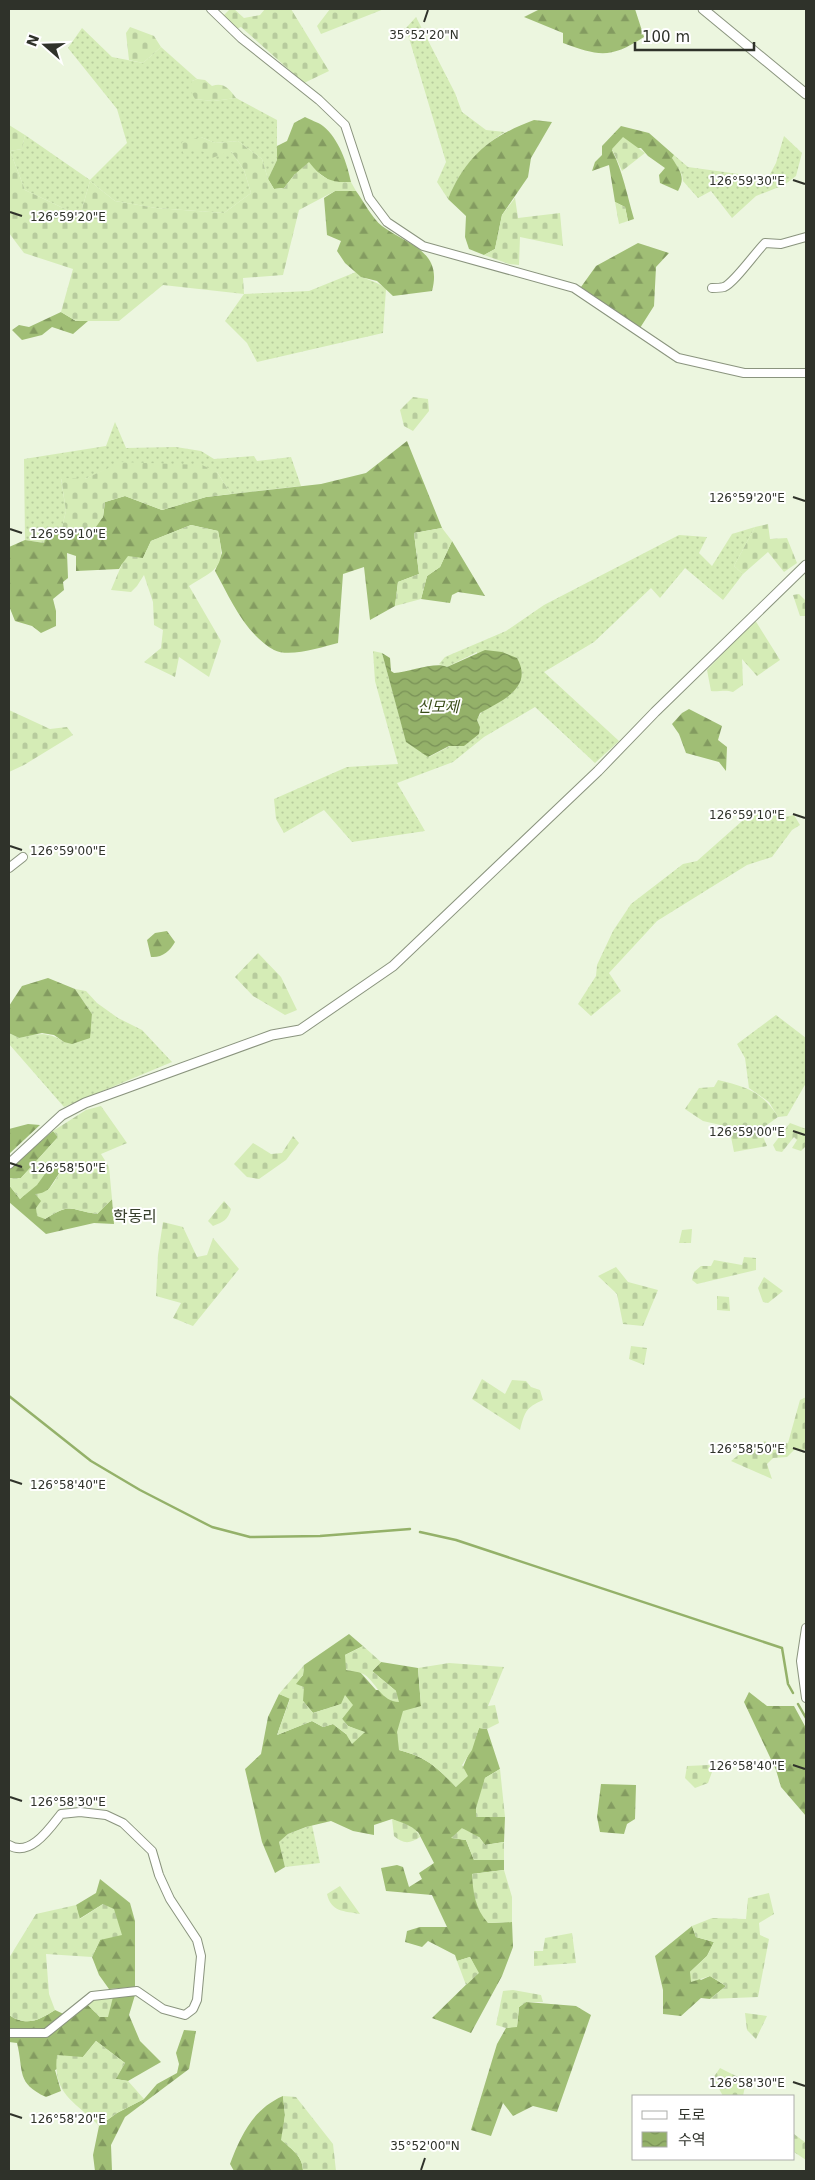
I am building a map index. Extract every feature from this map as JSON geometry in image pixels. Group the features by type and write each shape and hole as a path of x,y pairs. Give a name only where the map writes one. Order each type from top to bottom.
{"street":[{"path":"211,9 241,38 319,100 344,126 369,198 387,222 423,246 574,288 678,358 744,373 806,373"},
{"path":"703,9 806,94"},
{"path":"712,288 723,288 733,281 749,258 765,243 781,244 806,237"},
{"path":"9,1164 62,1115 77,1107 272,1035 300,1030 394,966 598,771 655,712 806,565"},
{"path":"9,868 23,857"},
{"path":"806,1628 801,1661 806,1698"},
{"path":"9,1845 21,1848 40,1839 61,1814 80,1812 106,1815 123,1823 152,1850 162,1883 183,1922 197,1940 201,1956 198,2000 185,2015 163,2009 137,1991 92,1996 46,2033 9,2033"}],"green space":[{"path":"230,9 234,9 244,18 260,15 265,9 291,9 329,71 304,83 241,27 236,29 223,16"},
{"path":"330,9 384,9 321,34 317,26"},
{"path":"540,9 635,9 644,37 613,52 595,53 586,51 563,43 563,33 524,17"},
{"path":"416,17 455,93 462,112 486,130 505,132 486,145 464,169 448,199 437,182 446,162 406,28"},
{"path":"130,27 154,36 161,47 143,63 129,60 126,33"},
{"path":"82,28 112,57 143,63 161,47 197,79 192,81 195,99 213,101 236,98 277,120 277,160 268,179 262,159 238,141 215,143 201,137 194,148 205,151 231,151 244,170 251,193 224,213 156,208 115,201 90,181 80,216 25,190 10,151 22,149 25,135 90,180 127,143 117,109 68,48"},
{"path":"197,79 205,80 212,86 223,86 236,98 213,101 195,99 189,88 192,81"},
{"path":"305,117 319,123 334,138 345,159 351,182 333,183 316,171 295,174 284,188 274,189 268,179 277,160 277,146 287,141 294,123"},
{"path":"534,120 552,122 531,158 528,177 502,215 495,249 484,255 469,249 465,237 466,216 448,199 455,184 472,159 482,149 505,133"},
{"path":"9,125 25,135 22,149 10,151 25,190 80,216 90,181 115,201 156,208 224,213 251,193 244,170 231,151 212,158 199,150 183,153 182,142 201,137 215,143 238,141 262,159 268,179 274,189 284,188 295,174 309,162 327,179 338,182 351,182 356,191 335,191 299,210 283,275 243,278 244,294 163,285 119,321 76,321 61,312 73,269 24,253 9,233"},
{"path":"621,126 649,133 674,155 672,158 680,170 682,178 678,191 660,183 659,175 665,168 648,156 641,148 612,150 622,175 634,219 628,221 625,207 615,202 609,165 592,171 595,162 602,155 602,146"},
{"path":"784,136 802,153 796,176 784,185 756,196 732,218 711,191 698,198 683,181 682,175 672,158 674,155 688,167 768,178 776,163"},
{"path":"623,137 645,153 622,171 612,149"},
{"path":"335,191 356,191 378,223 412,244 428,257 434,277 432,291 393,296 377,281 361,277 345,263 337,251 341,241 327,235 324,198"},
{"path":"515,198 518,218 560,213 563,246 520,237 519,265 509,264 484,255 495,249 502,215"},
{"path":"615,202 625,207 628,221 619,224"},
{"path":"638,243 669,253 656,267 654,306 640,328 581,287 596,266"},
{"path":"356,272 386,289 383,333 257,362 247,343 225,321 244,294 309,291"},
{"path":"61,312 76,321 88,321 73,334 52,327 42,335 22,340 12,330 19,325 29,327"},
{"path":"413,397 428,399 429,411 413,431 404,426 400,410"},
{"path":"115,422 126,448 176,447 201,451 214,459 254,456 257,461 291,457 301,486 231,494 217,472 120,463 85,479 61,479 66,511 61,531 47,529 44,543 25,540 24,459 106,446"},
{"path":"407,441 442,528 414,533 419,574 398,582 395,606 370,620 364,567 343,574 338,643 306,651 288,653 274,650 264,643 239,615 215,571 222,553 218,531 191,525 151,541 143,558 122,564 119,569 76,571 76,556 67,553 68,578 63,582 64,590 53,599 56,611 56,626 41,633 32,626 15,621 9,606 9,547 25,540 44,543 47,529 76,534 103,517 105,502 125,496 162,510 206,497 321,484 366,473"},
{"path":"120,462 202,465 217,472 231,494 206,497 162,510 125,496 105,502 103,517 91,534 61,531 66,511 61,478 85,479"},
{"path":"768,524 770,539 787,538 797,563 784,572 768,552 743,574 734,566 755,527"},
{"path":"191,525 218,531 220,543 221,553 217,566 207,575 189,586 221,641 209,677 179,657 175,677 144,662 161,648 163,630 154,625 153,602 144,575 131,592 111,590 122,564 128,556 143,558 151,541"},
{"path":"755,527 734,566 743,574 723,600 685,568 660,598 651,588 594,642 544,672 619,741 595,763 535,707 484,737 453,762 397,783 425,831 352,842 324,810 284,833 276,819 274,799 347,767 398,764 375,681 373,651 382,653 406,741 429,757 450,746 464,746 480,727 477,720 482,711 477,652 447,667 439,664 445,657 506,631 544,605 679,535 707,537 699,553 712,566 732,534"},
{"path":"442,528 452,541 440,567 427,576 421,599 395,606 398,582 419,574 414,533"},
{"path":"452,541 485,596 458,592 452,595 450,603 421,599 427,576 440,567"},
{"path":"799,594 806,601 806,616 800,616 793,595"},
{"path":"755,620 780,660 757,676 742,659 743,685 733,692 711,691 707,670"},
{"path":"689,709 722,726 718,740 727,747 726,771 719,762 686,753 679,734 672,724 682,713"},
{"path":"9,710 50,729 67,727 73,735 9,772"},
{"path":"770,808 780,818 794,815 800,825 792,830 772,857 747,865 657,921 609,973 621,991 591,1016 578,1004 596,976 597,965 613,931 631,904 683,864 697,861 750,814"},
{"path":"167,931 175,942 165,953 151,957 147,940 155,933"},
{"path":"258,953 281,977 297,1010 285,1015 253,996 235,977"},
{"path":"48,978 75,989 92,1014 90,1038 72,1044 64,1042 54,1035 42,1033 19,1038 9,1033 9,1006 22,986"},
{"path":"75,989 86,991 97,1003 118,1018 142,1030 172,1062 64,1107 9,1044 9,1033 19,1038 47,1035 64,1042 90,1029 92,1014"},
{"path":"776,1015 806,1038 806,1083 787,1116 778,1117 769,1102 749,1088 745,1058 737,1044"},
{"path":"718,1080 752,1091 772,1108 778,1117 760,1130 767,1146 734,1152 729,1127 703,1121 685,1109 699,1088 714,1087"},
{"path":"101,1106 127,1143 101,1154 109,1167 112,1199 97,1214 66,1209 45,1219 37,1216 36,1208 41,1201 35,1194 48,1190 53,1184 60,1172 58,1164 52,1164 37,1185 20,1199 9,1185 10,1178 21,1178 58,1137 53,1131 86,1110"},
{"path":"790,1123 806,1129 806,1146 801,1151 792,1148 797,1140 794,1137 782,1152 776,1151 773,1145"},
{"path":"28,1124 40,1125 9,1154 9,1129"},
{"path":"53,1131 58,1137 21,1178 10,1178 9,1180 9,1169"},
{"path":"293,1136 299,1143 286,1160 259,1179 247,1177 234,1164 253,1143 271,1154 282,1153"},
{"path":"52,1164 58,1164 60,1172 41,1201 45,1219 66,1209 97,1214 112,1199 114,1224 94,1223 46,1234 9,1202 9,1185 20,1199"},
{"path":"224,1201 231,1209 230,1213 225,1220 213,1226 208,1221"},
{"path":"163,1222 183,1227 197,1257 207,1255 213,1238 239,1269 193,1326 173,1318 181,1303 156,1296 158,1255"},
{"path":"692,1229 691,1243 679,1243 682,1230"},
{"path":"744,1257 756,1258 756,1270 697,1284 692,1280 694,1272 701,1266 711,1266 714,1260 742,1265"},
{"path":"616,1267 628,1282 658,1290 643,1326 623,1324 617,1294 598,1276"},
{"path":"764,1277 783,1291 768,1303 763,1302 758,1288"},
{"path":"717,1296 729,1297 730,1311 717,1310"},
{"path":"631,1346 647,1348 644,1365 629,1359"},
{"path":"482,1379 505,1394 512,1380 526,1381 531,1387 540,1390 543,1400 529,1408 520,1430 472,1399"},
{"path":"806,1397 806,1450 794,1450 787,1457 773,1458 767,1464 772,1479 731,1461 746,1449 765,1441 770,1445 788,1443 800,1400"},
{"path":"349,1634 363,1646 345,1655 376,1690 396,1691 372,1671 381,1662 418,1668 421,1706 399,1750 417,1756 431,1764 456,1787 479,1728 487,1729 500,1769 485,1778 477,1817 505,1817 504,1842 485,1845 479,1837 452,1838 466,1840 474,1860 504,1860 504,1870 472,1874 488,1923 512,1922 513,1947 502,1976 471,2033 432,2018 478,1973 470,1957 457,1961 455,1955 428,1941 422,1947 405,1942 407,1931 420,1927 447,1927 432,1895 386,1891 381,1868 397,1865 403,1867 409,1887 422,1879 419,1873 434,1863 418,1832 392,1819 374,1825 374,1835 353,1831 331,1821 306,1827 288,1834 279,1842 285,1867 275,1873 262,1842 245,1769 261,1754 268,1717 279,1694 290,1698 277,1735 312,1721 323,1727 333,1724 346,1734 365,1733 348,1726 342,1719 345,1696 342,1704 313,1713 303,1701 295,1684 303,1675 304,1665"},
{"path":"363,1646 381,1662 372,1671 396,1691 399,1702 388,1699 365,1675 346,1670 345,1655"},
{"path":"449,1663 504,1667 488,1706 495,1705 499,1723 487,1729 479,1728 472,1750 462,1765 468,1776 456,1787 443,1774 424,1760 399,1750 397,1732 403,1711 421,1706 418,1668"},
{"path":"304,1665 303,1675 296,1684 304,1687 303,1701 313,1713 341,1704 345,1695 353,1705 342,1719 348,1726 365,1732 352,1744 346,1734 333,1724 323,1727 312,1721 277,1735 290,1699 279,1694"},
{"path":"749,1692 767,1706 794,1706 806,1728 806,1816 781,1787 776,1770 744,1702"},
{"path":"709,1765 712,1772 708,1783 695,1788 685,1778 687,1766"},
{"path":"500,1769 505,1817 476,1817 476,1808 485,1778"},
{"path":"601,1784 636,1785 635,1819 627,1824 624,1834 600,1832 597,1817"},
{"path":"392,1819 412,1828 420,1837 407,1842 397,1839 394,1836"},
{"path":"312,1825 320,1863 285,1867 279,1842 288,1834"},
{"path":"462,1828 479,1837 485,1845 504,1842 504,1860 474,1860 466,1840 451,1838"},
{"path":"504,1870 512,1897 512,1922 488,1923 477,1906 472,1874"},
{"path":"100,1879 130,1903 135,1921 135,1987 109,1989 99,1975 92,1957 100,1940 103,1904 79,1919 76,1905 96,1893"},
{"path":"340,1886 360,1914 339,1910 329,1900 327,1894"},
{"path":"769,1893 774,1914 759,1923 760,1935 769,1939 758,1997 710,1999 726,1986 710,1976 691,1982 690,1972 707,1956 714,1942 696,1937 692,1926 712,1918 746,1919 748,1898"},
{"path":"103,1904 114,1909 122,1935 100,1940 92,1957 46,1954 49,1994 55,2010 33,2021 22,2021 9,2015 9,1958 36,1914 76,1905 80,1919"},
{"path":"692,1926 696,1937 714,1942 707,1956 690,1972 701,1980 710,1976 726,1986 710,1999 701,1998 681,2016 663,2014 663,1990 655,1956"},
{"path":"572,1933 576,1963 534,1966 534,1951 543,1951 545,1938"},
{"path":"470,1957 479,1973 466,1985 457,1961"},
{"path":"513,1990 541,1995 543,2002 526,2002 519,2007 517,2027 506,2028 496,2025 503,1991"},
{"path":"135,1995 129,2015 140,2041 161,2062 128,2081 115,2079 125,2063 96,2041 83,2057 55,2070 61,2091 46,2097 36,2092 25,2081 17,2043 9,2042 9,2015 22,2021 33,2021 55,2010 72,2018 88,2005 100,2017 113,1997"},
{"path":"113,1997 108,2017 100,2017 88,2005 96,1999"},
{"path":"526,2002 576,2006 591,2015 557,2112 533,2106 513,2116 503,2103 491,2136 471,2130 497,2044 506,2028 517,2026 519,2007"},
{"path":"745,2013 767,2016 756,2039 747,2030"},
{"path":"184,2030 196,2031 189,2069 125,2117 111,2145 112,2171 95,2171 93,2155 99,2126 117,2113 144,2099 157,2084 177,2073 179,2064 176,2053"},
{"path":"96,2041 125,2063 116,2079 128,2081 144,2099 117,2113 99,2126 67,2096 58,2079 56,2069 57,2055 83,2057"},
{"path":"720,2068 746,2081 743,2095 722,2095 713,2078"},
{"path":"283,2096 285,2115 282,2140 299,2157 303,2171 234,2171 230,2164 249,2124 264,2108"},
{"path":"283,2096 296,2097 333,2144 336,2171 303,2171 299,2157 281,2140 285,2115"},
{"path":"795,2135 806,2143 806,2160 795,2153"}],"water":[{"name":"신모제","path":"485,650 502,652 517,658 521,668 521,678 513,692 497,704 480,713 477,720 480,727 479,734 464,746 449,746 428,757 406,742 382,653 390,658 391,671 394,673 437,665 447,667"}],"waterway":[{"path":"9,1396 91,1461 140,1490 212,1527 250,1537 320,1536 410,1529"},
{"path":"420,1532 456,1540 782,1648 788,1684 793,1693"},
{"path":"798,1704 806,1718"}],"district":[{"name":"학동리","path":"135,1216"}]}
